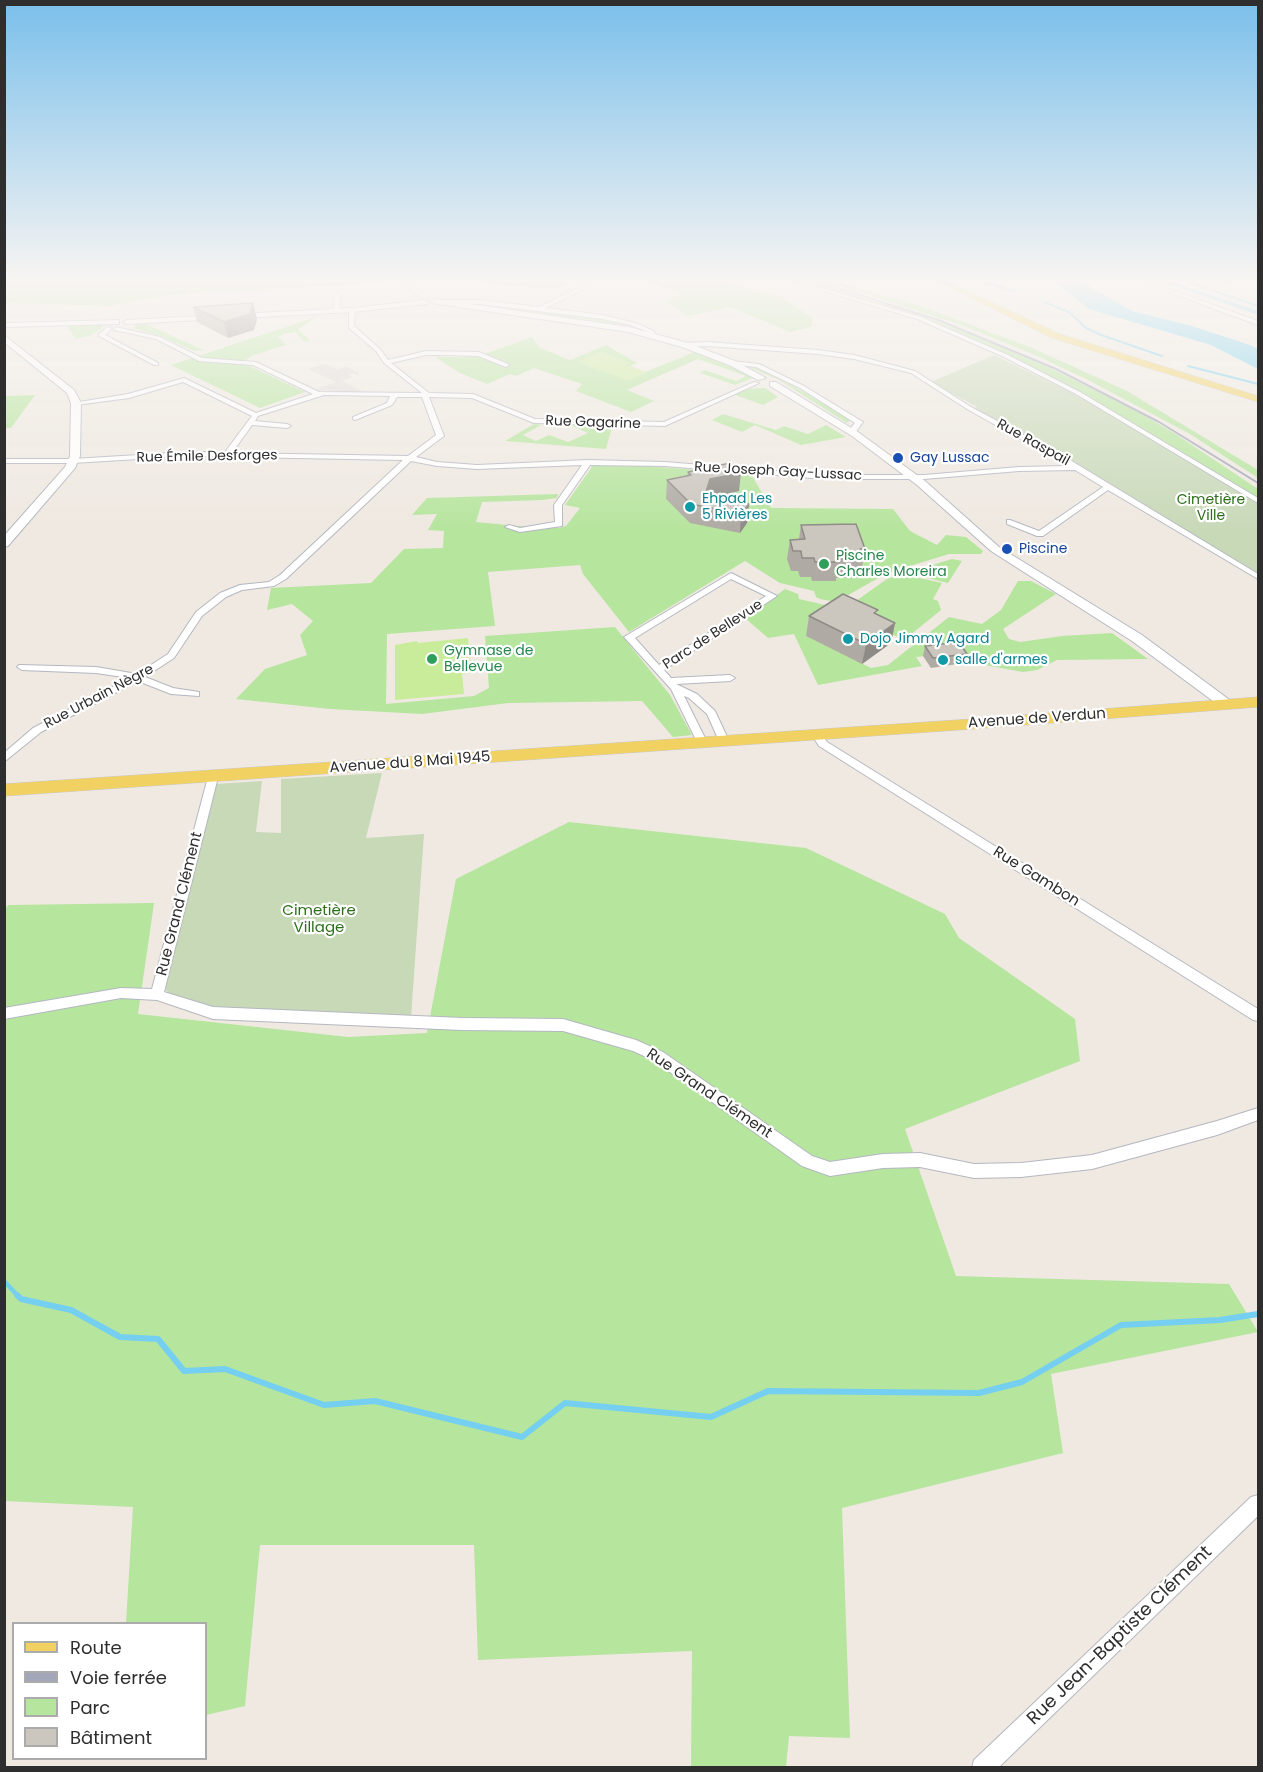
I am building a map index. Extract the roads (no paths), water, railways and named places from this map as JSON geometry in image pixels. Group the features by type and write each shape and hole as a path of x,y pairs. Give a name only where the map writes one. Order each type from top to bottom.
{"main road":[{"path":"1148,365 1258,399"},
{"name":"Avenue de Verdun","path":"816,734 1258,702"},
{"name":"Avenue du 8 Mai 1945","path":"4,790 816,734"}],"street":[{"path":"4,544 70,468 73,461 76,403 71,392 38,365"},
{"path":"257,365 318,394"},
{"path":"389,365 426,393 425,395"},
{"path":"735,365 759,380 771,379 774,382 772,384 852,431 913,477 995,549 1137,638 1226,704"},
{"path":"754,365 802,387 859,422 852,431"},
{"name":"Rue Raspail","path":"884,365 913,372 969,408 1076,468 1258,577"},
{"path":"1021,365 1078,393 1258,501"},
{"path":"76,403 129,396 184,380 256,415"},
{"name":"Rue Gagarine","path":"318,394 473,396 534,421 665,424 759,380"},
{"path":"227,455 256,415 318,394"},
{"path":"355,418 390,404 394,395"},
{"name":"Rue Urbain Nègre","path":"4,759 37,730 139,677 171,656 199,615 223,595 240,588 272,584 283,577 410,458 440,436 425,395"},
{"path":"249,423 287,426"},
{"name":"Rue Émile Desforges","path":"4,461 73,461 187,454 410,458"},
{"name":"Rue Joseph Gay-Lussac","path":"410,458 437,464 477,467 588,462 665,464 824,477 913,477 1019,469 1076,468"},
{"path":"509,527 520,530 559,524 558,505 588,462"},
{"path":"1010,522 1040,534 1108,487"},
{"name":"Parc de Bellevue","path":"658,669 773,596 731,576 629,637 672,685 702,742"},
{"path":"22,667 96,670 139,677 171,692 195,694"},
{"name":"Parc de Bellevue","path":"672,685 730,678"},
{"name":"Parc de Bellevue","path":"672,685 693,696 711,713 724,741"},
{"name":"Rue Gambon","path":"816,734 823,744 1258,1016"},
{"name":"Rue Grand Clément","path":"213,777 157,995 213,1013 462,1024 563,1025 636,1046 658,1056 807,1161 830,1169 883,1161 920,1160 974,1170 1021,1170 1092,1162 1217,1128 1258,1114"},
{"path":"4,1014 121,993 157,995"},
{"name":"Rue Jean-Baptiste Clément","path":"982,1767 1258,1504"}],"waterway":[{"path":"1188,366 1258,384"},
{"path":"4,1281 19,1297"},
{"path":"19,1297 71,1310 120,1337 158,1339 184,1371 225,1369 324,1405 375,1401 522,1437 565,1403 711,1417 768,1391 979,1393 1022,1382 1121,1325 1220,1320 1258,1314"}],"railway":[{"path":"1046,365 1159,422 1258,483"}],"place":[{"name":"Gay Lussac","path":"898,458"},
{"name":"Ehpad Les 5 Rivières","path":"690,507"},
{"name":"Piscine","path":"1007,549"},
{"name":"Piscine Charles Moreira","path":"824,564"},
{"name":"Dojo Jimmy Agard","path":"848,639"},
{"name":"Gymnase de Bellevue","path":"432,659"},
{"name":"salle d'armes","path":"943,660"}],"park label":[{"name":"Cimetière Ville","path":"1211,508"},
{"name":"Cimetière Village","path":"319,920"}]}
